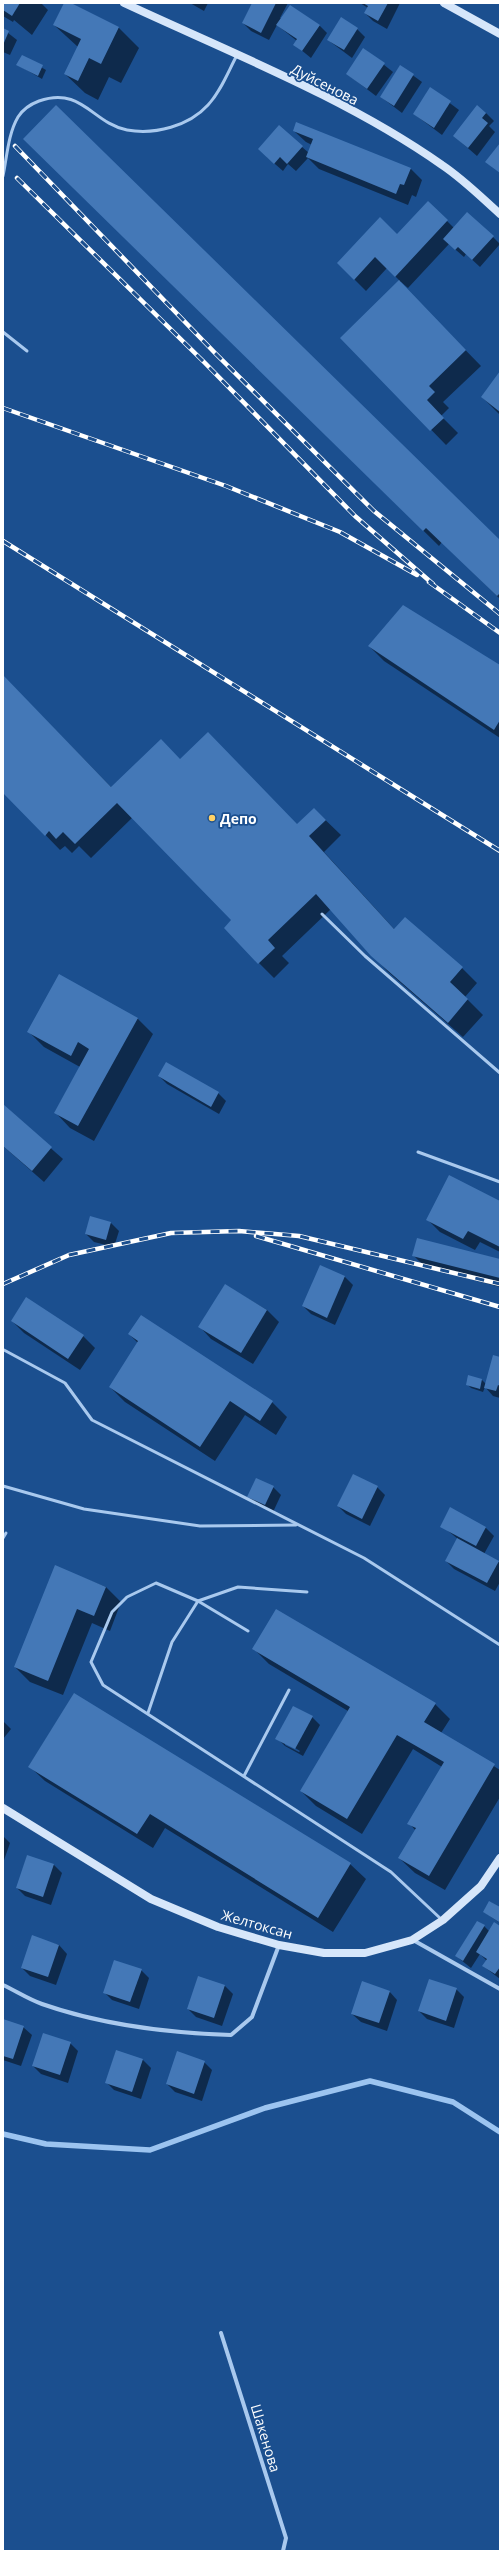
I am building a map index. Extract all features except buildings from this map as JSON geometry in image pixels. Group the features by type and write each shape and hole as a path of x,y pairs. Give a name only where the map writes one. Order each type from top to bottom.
{"main road":[{"name":"Дуйсенова","path":"124,3 353,112 416,147 444,166 500,214"},
{"path":"444,3 500,34"},
{"name":"Желтоксан","path":"3,1808 151,1899 218,1927 279,1945 324,1953 365,1953 412,1940 443,1920 481,1886 500,1858"}],"street":[{"path":"412,1940 500,1989"},
{"path":"3,1985 40,2004 91,2019 189,2033 231,2035 252,2017 279,1945"},
{"name":"Шакенова","path":"221,2332 286,2538 283,2551"}],"lane":[{"path":"3,176 12,129 19,116 31,104 52,97 68,98 86,105 106,120 126,130 160,130 190,119 208,105 221,85 236,55"},
{"path":"3,332 27,351"},
{"path":"322,914 365,956 500,1073"},
{"path":"418,1152 500,1182"},
{"path":"4,1350 65,1383 92,1420 364,1558 500,1645"},
{"path":"3,1486 84,1509 200,1526 298,1525"},
{"path":"3,1538 6,1533"},
{"path":"248,1631 198,1601 156,1583 127,1597 112,1612 92,1662 103,1685 391,1872 443,1920"},
{"path":"148,1713 172,1642 198,1601 238,1587 307,1592"},
{"path":"244,1776 289,1690"}],"waterway":[{"path":"3,2134 46,2144 150,2150 265,2108 370,2081 453,2102 500,2132"}],"railway":[{"path":"15,146 215,353 374,511 500,614"},
{"path":"17,178 205,363 355,516 433,584"},
{"path":"3,408 226,486 340,532 417,575"},
{"path":"3,541 500,851"},
{"path":"429,582 500,633"},
{"path":"3,1284 69,1255 171,1233 239,1231 299,1236 500,1284"},
{"path":"256,1236 500,1307"}],"place":[{"name":"Депо","path":"212,818"}]}
